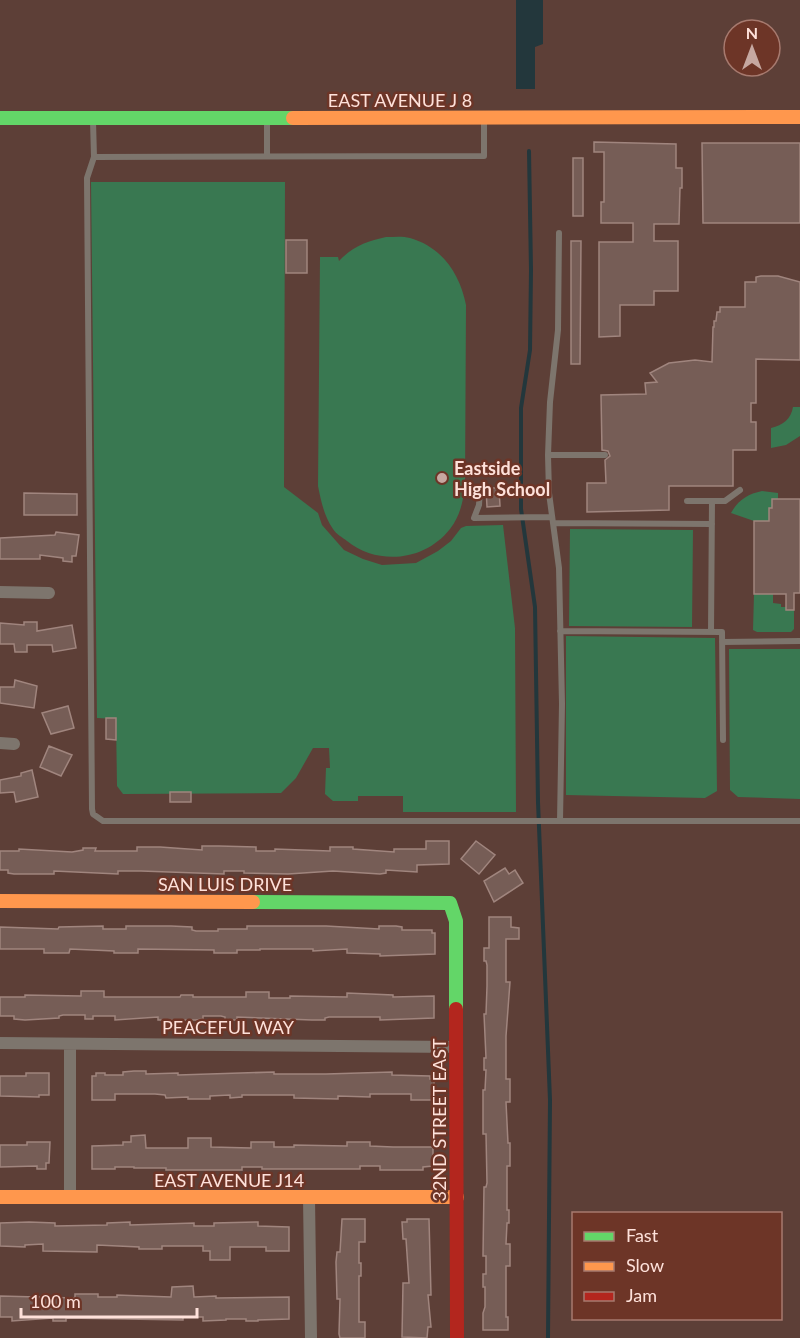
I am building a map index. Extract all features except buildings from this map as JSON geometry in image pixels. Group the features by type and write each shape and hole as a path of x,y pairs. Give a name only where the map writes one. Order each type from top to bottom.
{"street":[{"name":"EAST AVENUE J 8","path":"0,118 800,117"},
{"path":"0,592 50,593"},
{"path":"0,743 14,744"},
{"name":"SAN LUIS DRIVE","path":"0,901 450,903"},
{"name":"32ND STREET EAST","path":"450,903 456,921 457,1338"},
{"name":"PEACEFUL WAY","path":"0,1043 456,1047"},
{"path":"69,1044 70,1198"},
{"name":"EAST AVENUE J14","path":"0,1197 457,1197"},
{"path":"309,1198 311,1338"}],"lane":[{"path":"94,157 483,156 483,117"},
{"path":"93,118 94,157 87,178 93,814 103,820 800,821"},
{"path":"267,118 267,156"},
{"path":"559,233 558,330 550,402 548,455 552,520 559,568 560,821"},
{"path":"548,455 605,454"},
{"path":"480,489 479,505 474,518 712,524"},
{"path":"687,501 725,501 740,490"},
{"path":"711,632 712,501"},
{"path":"560,631 722,632 723,741"},
{"path":"722,642 800,641"}],"green space":[{"path":"91,182 285,182 284,487 318,513 322,525 344,550 382,565 416,563 438,551 451,541 461,528 466,526 503,525 515,628 516,812 403,812 403,796 358,796 358,801 333,801 325,794 326,768 330,768 329,748 313,748 296,778 281,793 123,794 117,786 116,719 97,718"},
{"path":"386,237 410,238 421,242 440,255 454,273 466,305 465,486 459,514 440,540 428,548 415,553 387,557 359,549 334,531 325,514 318,486 320,257 338,257 339,261 360,245"},
{"path":"793,407 800,407 800,436 786,445 771,448 771,428 786,421"},
{"path":"762,491 778,493 778,499 772,508 769,508 769,521 754,521 731,513 744,498"},
{"path":"570,529 693,530 692,627 569,626"},
{"path":"754,594 773,594 773,603 781,604 781,607 786,607 786,610 794,610 794,629 791,632 753,630"},
{"path":"566,636 715,638 717,791 705,798 566,795"},
{"path":"729,649 800,649 800,799 738,797 730,790"}],"water":[{"path":"516,0 543,0 543,44 535,47 535,89 516,89"}],"waterway":[{"path":"529,151 530,350 521,408 521,509 535,607 538,802 550,1100 548,1338"}],"traffic: fast":[{"path":"0,118 293,118"},
{"path":"253,902 450,903 456,921 456,1009"}],"traffic: slow":[{"path":"293,118 800,117"},
{"path":"0,901 253,902"},
{"path":"0,1197 457,1197"}],"traffic: jam":[{"path":"456,1009 457,1338"}],"place":[{"name":"Eastside High School","path":"442,478"}]}
